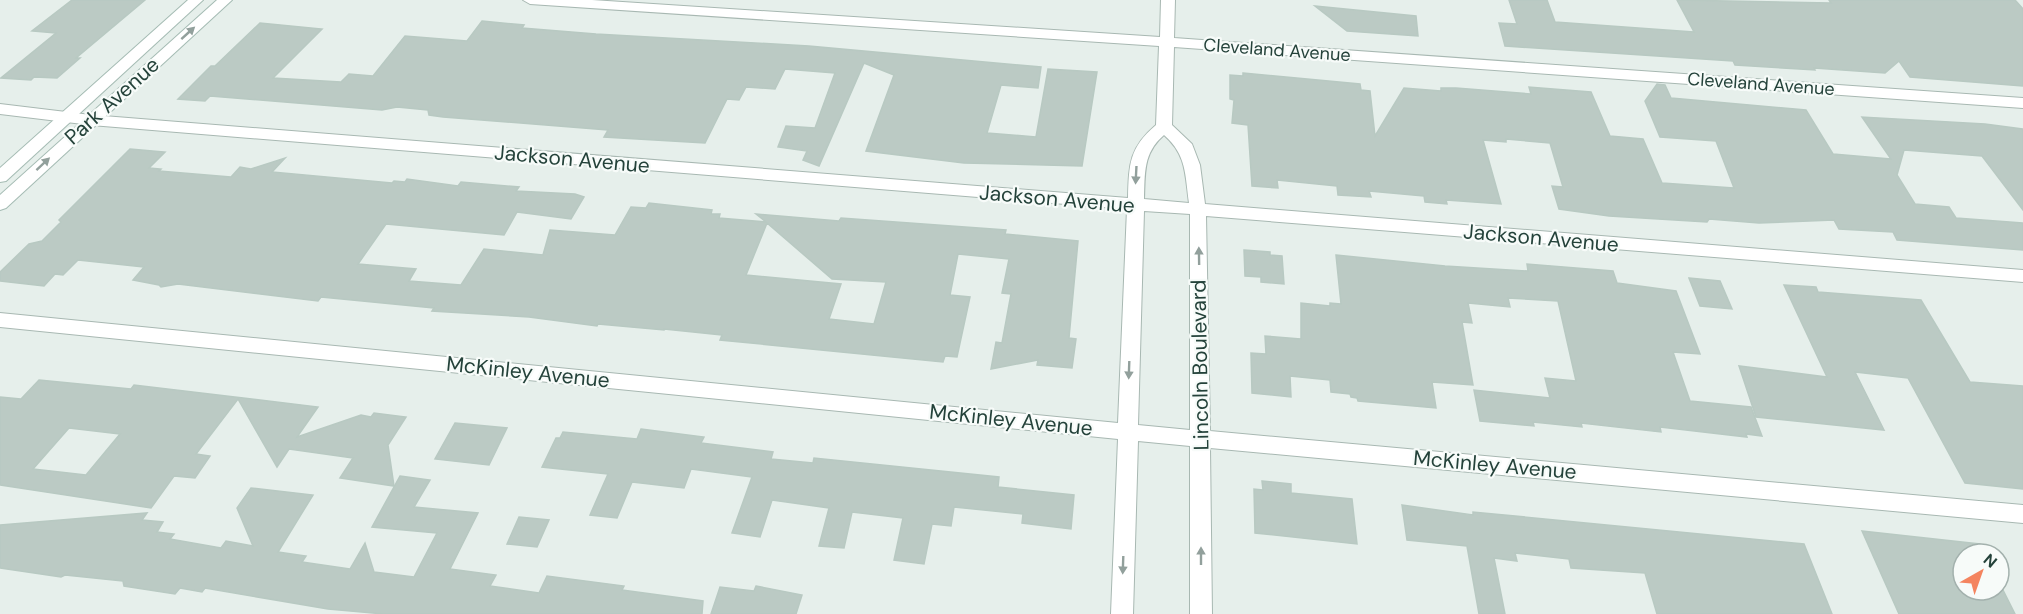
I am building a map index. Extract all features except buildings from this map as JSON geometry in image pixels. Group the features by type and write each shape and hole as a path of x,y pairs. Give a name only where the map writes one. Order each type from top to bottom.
{"street":[{"name":"Park Avenue","path":"0,177 196,0"},
{"name":"Park Avenue","path":"0,204 225,0"},
{"name":"Cleveland Avenue","path":"530,0 1167,42 2023,103"},
{"path":"1122,614 1137,161 1147,141 1164,127 1168,0"},
{"name":"Jackson Avenue","path":"0,110 91,120 1135,206 2023,276"},
{"name":"Lincoln Boulevard","path":"1164,127 1184,144 1192,165 1198,211 1201,614"},
{"name":"McKinley Avenue","path":"0,320 1127,432 2023,514"}]}
